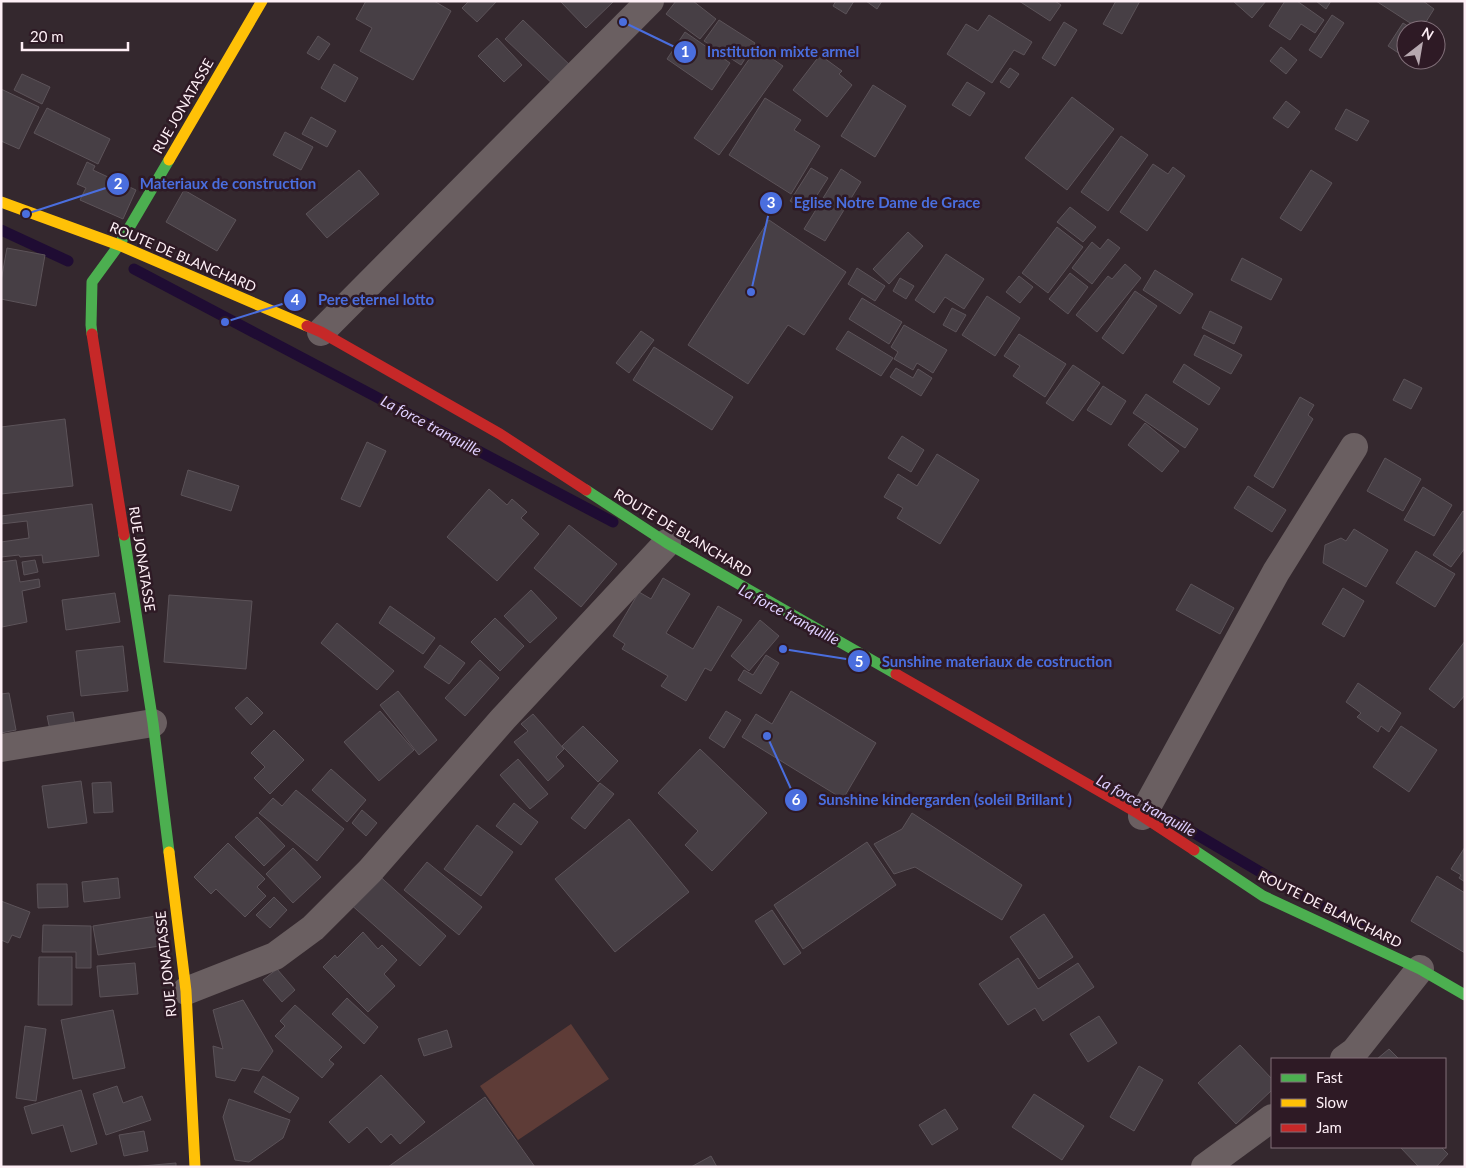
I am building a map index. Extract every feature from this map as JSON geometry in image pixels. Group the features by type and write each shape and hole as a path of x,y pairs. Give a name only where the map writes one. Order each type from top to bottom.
{"street":[{"name":"RUE JONATASSE","path":"195,1167 186,991 153,722 91,325 92,282 119,245 262,1"},
{"path":"321,332 650,1"},
{"name":"ROUTE DE BLANCHARD","path":"1,202 119,245 321,332 500,434 666,543 1142,816 1263,896 1420,969 1465,994"},
{"path":"1142,816 1276,572 1354,447"},
{"path":"186,991 275,956 314,928 370,870 503,718 666,543"},
{"path":"1,748 153,722"},
{"path":"1345,1058 1355,1051 1420,969"},
{"path":"1205,1167 1271,1119"}],"shaded area":[{"path":"571,1024 609,1079 518,1140 480,1086"}],"building":[{"path":"366,1 434,1 451,11 413,80 360,51 372,28 356,19"},
{"path":"469,1 497,1 477,22 462,8"},
{"path":"560,1 612,1 613,2 586,28"},
{"path":"676,1 693,1 716,19 700,39 666,14"},
{"path":"836,1 854,1 846,14 833,6"},
{"path":"866,1 882,1 877,9"},
{"path":"1019,1 1055,1 1061,5 1050,21"},
{"path":"1116,1 1140,1 1122,34 1103,24"},
{"path":"1233,1 1266,1 1252,18"},
{"path":"1285,1 1297,1 1324,20 1315,33 1301,24 1290,40 1269,26"},
{"path":"1316,1 1331,1 1326,9"},
{"path":"1376,1 1423,1 1434,9 1427,20 1405,20"},
{"path":"989,15 1032,42 1024,55 1014,50 992,83 947,54 966,24 978,31"},
{"path":"1332,15 1344,23 1321,58 1309,50"},
{"path":"523,20 574,69 557,88 505,39"},
{"path":"719,20 755,43 741,65 704,41"},
{"path":"1064,22 1077,30 1055,66 1042,58"},
{"path":"685,32 730,63 712,90 667,59"},
{"path":"1396,34 1396,51 1388,46"},
{"path":"318,36 330,44 319,60 307,53"},
{"path":"497,38 522,65 504,82 478,56"},
{"path":"1281,47 1297,60 1286,74 1270,61"},
{"path":"757,48 783,66 719,155 694,138"},
{"path":"820,55 842,71 839,74 852,85 827,117 793,90"},
{"path":"334,64 358,78 345,102 321,88"},
{"path":"1010,68 1019,74 1009,88 1000,82"},
{"path":"22,74 50,87 42,104 14,90"},
{"path":"967,82 985,93 970,116 952,105"},
{"path":"873,85 906,106 875,157 841,136"},
{"path":"1,89 39,107 19,149 1,141"},
{"path":"1072,97 1114,129 1067,190 1025,158"},
{"path":"765,98 801,120 794,130 820,146 791,194 729,155"},
{"path":"1286,101 1300,112 1288,128 1273,118"},
{"path":"47,108 110,139 98,164 34,133"},
{"path":"1346,109 1369,121 1357,141 1335,129"},
{"path":"311,117 336,131 327,147 302,134"},
{"path":"285,132 313,147 301,170 273,155"},
{"path":"1121,136 1148,155 1108,211 1081,192"},
{"path":"87,162 95,166 93,170 136,190 123,219 80,200 86,188 77,184"},
{"path":"1153,164 1168,174 1173,167 1185,176 1147,231 1120,212"},
{"path":"811,168 828,178 807,211 790,201"},
{"path":"841,169 861,182 825,241 804,229"},
{"path":"359,170 379,194 327,238 306,214"},
{"path":"1311,170 1332,183 1301,231 1280,218"},
{"path":"184,190 236,220 217,251 166,222"},
{"path":"1070,207 1096,227 1083,242 1057,222"},
{"path":"769,220 846,272 804,335 788,325 748,384 688,345"},
{"path":"1057,227 1083,247 1048,293 1022,273"},
{"path":"908,232 923,246 889,284 873,269"},
{"path":"1108,239 1120,248 1092,284 1072,268 1092,242 1100,249"},
{"path":"7,248 45,255 36,306 1,299 1,281"},
{"path":"946,254 984,279 964,309 945,297 934,313 915,300"},
{"path":"1242,258 1282,279 1271,300 1231,280"},
{"path":"1125,264 1141,278 1097,332 1076,315 1108,276 1112,279"},
{"path":"857,268 885,286 875,301 848,284"},
{"path":"1155,270 1193,294 1180,314 1143,290"},
{"path":"1070,273 1088,287 1068,314 1049,299"},
{"path":"1019,276 1033,287 1020,303 1006,292"},
{"path":"900,278 914,286 906,299 893,291"},
{"path":"1135,291 1157,306 1123,354 1102,338"},
{"path":"987,296 1020,318 995,356 962,335"},
{"path":"862,298 902,322 889,344 849,319"},
{"path":"952,308 966,315 956,332 943,325"},
{"path":"1210,311 1242,327 1234,344 1202,328"},
{"path":"904,325 947,350 933,373 917,363 913,370 894,359 898,352 891,347"},
{"path":"641,331 654,340 629,373 616,363"},
{"path":"848,331 893,358 881,376 836,349"},
{"path":"1019,334 1066,364 1045,397 1013,376 1020,366 1004,356"},
{"path":"1204,335 1242,355 1231,374 1194,355"},
{"path":"654,347 733,397 712,430 633,380"},
{"path":"1184,364 1220,388 1209,405 1173,382"},
{"path":"1073,365 1100,383 1073,421 1046,403"},
{"path":"896,368 913,378 918,369 932,378 921,396 890,377"},
{"path":"1404,379 1422,388 1411,409 1393,400"},
{"path":"1103,386 1126,401 1111,425 1087,410"},
{"path":"1146,394 1198,429 1185,448 1133,413"},
{"path":"1300,397 1314,405 1308,415 1313,419 1273,488 1254,476"},
{"path":"65,419 73,486 1,494 1,427"},
{"path":"1145,423 1179,451 1162,472 1128,445"},
{"path":"902,436 924,450 911,472 888,458"},
{"path":"367,442 386,451 360,507 341,499"},
{"path":"937,454 979,480 940,544 897,518 903,508 884,497 898,474 917,486"},
{"path":"1385,458 1421,479 1403,511 1367,491"},
{"path":"188,470 239,486 231,511 181,495"},
{"path":"1248,486 1286,510 1272,532 1234,508"},
{"path":"1423,487 1452,505 1434,536 1404,520"},
{"path":"489,489 507,505 512,499 527,512 521,518 539,534 497,581 447,537"},
{"path":"92,504 99,556 43,563 42,555 1,557 1,542 29,538 27,521 1,524 1,516"},
{"path":"1463,511 1465,513 1465,548 1451,567 1433,555"},
{"path":"569,525 617,564 581,607 534,568"},
{"path":"1354,529 1388,550 1366,587 1323,563 1325,545 1341,538 1346,541"},
{"path":"1416,551 1455,574 1435,607 1396,583"},
{"path":"16,560 20,582 39,579 40,587 22,591 27,622 2,627 1,562"},
{"path":"35,560 38,572 24,575 22,562"},
{"path":"663,578 690,594 666,633 693,649 718,606 742,620 711,671 705,668 686,701 661,686 668,676 622,649 625,644 613,636 639,592 651,599"},
{"path":"1191,584 1234,608 1220,634 1176,610"},
{"path":"1343,588 1364,601 1344,637 1322,624"},
{"path":"531,590 557,618 530,643 504,616"},
{"path":"115,593 120,622 66,630 62,600"},
{"path":"169,595 252,601 246,669 164,662"},
{"path":"390,606 435,638 423,654 379,623"},
{"path":"495,618 524,646 500,671 471,642"},
{"path":"760,620 779,636 749,671 731,656"},
{"path":"337,623 394,671 377,690 321,643"},
{"path":"1465,641 1465,695 1454,708 1429,689"},
{"path":"440,645 465,663 449,684 424,667"},
{"path":"123,646 128,691 81,696 76,651"},
{"path":"766,655 779,663 761,694 738,680 744,670 753,675"},
{"path":"480,660 499,678 465,716 445,698"},
{"path":"1358,683 1401,713 1389,732 1381,726 1378,732 1357,717 1361,713 1346,702"},
{"path":"398,691 437,740 419,755 380,705"},
{"path":"791,691 876,743 843,799 742,737 756,714 772,724"},
{"path":"9,693 16,730 1,733 1,694"},
{"path":"247,697 263,713 251,725 235,708"},
{"path":"380,711 414,750 379,781 344,742"},
{"path":"726,711 741,720 724,748 709,738"},
{"path":"73,712 76,731 51,735 47,716"},
{"path":"533,714 564,749 556,757 564,766 548,781 514,742 528,731 521,724"},
{"path":"583,726 618,761 598,782 562,746"},
{"path":"1401,726 1437,750 1409,792 1373,767"},
{"path":"274,730 304,760 270,794 254,778 265,767 251,753"},
{"path":"700,749 767,813 712,871 685,845 698,831 658,793"},
{"path":"518,759 548,794 530,809 500,775"},
{"path":"331,769 366,800 347,822 312,790"},
{"path":"81,781 87,823 48,828 42,786"},
{"path":"111,782 113,812 94,813 92,783"},
{"path":"600,783 614,794 585,829 571,818"},
{"path":"296,790 344,829 317,861 259,813 273,798 282,806"},
{"path":"514,803 538,822 521,845 496,826"},
{"path":"362,810 377,823 366,836 352,823"},
{"path":"912,813 1022,885 1002,920 915,867 894,874 874,844 902,829"},
{"path":"257,817 285,846 264,866 235,837"},
{"path":"629,819 689,892 615,952 555,879"},
{"path":"477,825 513,852 481,896 444,869"},
{"path":"867,842 896,885 803,949 774,905"},
{"path":"228,843 265,879 257,887 266,896 245,917 216,889 211,894 194,877"},
{"path":"1465,847 1465,882 1459,878 1461,875 1451,869"},
{"path":"293,848 321,877 293,903 266,874"},
{"path":"427,862 482,907 459,935 404,890"},
{"path":"375,872 446,936 420,966 348,902"},
{"path":"1437,876 1465,893 1465,953 1411,921"},
{"path":"118,878 120,898 84,902 82,882"},
{"path":"37,884 67,884 68,907 38,908"},
{"path":"274,897 287,910 270,928 256,915"},
{"path":"1,901 30,912 20,938 12,935 8,943 1,940"},
{"path":"772,910 801,953 784,965 755,921"},
{"path":"1044,914 1073,957 1039,979 1010,937"},
{"path":"162,915 167,945 98,955 93,926"},
{"path":"43,925 91,926 91,968 76,968 76,952 42,952"},
{"path":"363,932 378,949 382,945 397,960 384,974 395,986 368,1012 323,967 335,955 337,958"},
{"path":"39,957 72,957 72,1005 38,1005"},
{"path":"1018,958 1038,989 1078,963 1094,987 1043,1021 1035,1008 1008,1025 979,984"},
{"path":"135,963 138,994 100,997 97,966"},
{"path":"277,969 295,990 282,1002 263,980"},
{"path":"347,998 378,1027 364,1044 332,1014"},
{"path":"243,1000 273,1051 259,1071 242,1068 235,1081 216,1077 213,1046 223,1049 213,1010"},
{"path":"295,1005 342,1047 329,1060 334,1064 322,1078 275,1036 285,1026 280,1021"},
{"path":"113,1010 125,1068 73,1079 61,1020"},
{"path":"1099,1016 1117,1043 1088,1062 1070,1034"},
{"path":"25,1026 46,1029 36,1101 16,1098"},
{"path":"447,1030 452,1047 424,1056 418,1039"},
{"path":"1240,1045 1271,1078 1271,1091 1236,1124 1198,1083"},
{"path":"1389,1049 1398,1058 1378,1058"},
{"path":"1139,1066 1163,1080 1134,1131 1110,1117"},
{"path":"381,1075 425,1122 400,1144 391,1134 381,1143 367,1127 349,1143 329,1122"},
{"path":"263,1076 299,1098 290,1113 254,1092"},
{"path":"117,1086 123,1103 142,1096 151,1120 106,1135 93,1094"},
{"path":"81,1090 97,1144 71,1152 63,1125 32,1134 24,1107"},
{"path":"1034,1094 1084,1126 1062,1160 1012,1127"},
{"path":"485,1097 535,1167 388,1167"},
{"path":"229,1099 290,1120 283,1138 249,1162 235,1160 223,1117"},
{"path":"945,1109 958,1129 932,1145 919,1125"},
{"path":"144,1131 148,1151 124,1156 119,1135"},
{"path":"1401,1148 1442,1148 1448,1154 1436,1167 1419,1167"},
{"path":"711,1156 717,1167 691,1167"},
{"path":"176,1163 176,1167 131,1167"}],"waterway":[{"name":"La force tranquille","path":"1,230 68,261"},
{"name":"La force tranquille","path":"134,269 613,522"},
{"name":"La force tranquille","path":"1172,820 1286,887 1360,927"}],"traffic: fast":[{"path":"92,334 92,282 119,245 169,160"},
{"path":"586,490 667,543 896,674"},
{"path":"124,535 153,723 169,852"},
{"path":"1194,850 1263,896 1420,969 1465,995"}],"traffic: slow":[{"path":"169,160 262,1"},
{"path":"1,202 119,245 307,326"},
{"path":"169,852 186,991 195,1167"}],"traffic: jam":[{"path":"307,326 321,332 500,434 586,490"},
{"path":"92,334 124,535"},
{"path":"896,674 1136,812 1194,850"}],"place":[{"name":"Institution mixte armel","path":"623,22"},
{"name":"Materiaux de construction","path":"26,214"},
{"name":"Eglise Notre Dame de Grace","path":"751,292"},
{"name":"Pere eternel lotto","path":"225,322"},
{"name":"Sunshine materiaux de costruction","path":"783,649"},
{"name":"Sunshine kindergarden (soleil Brillant )","path":"767,736"}]}
